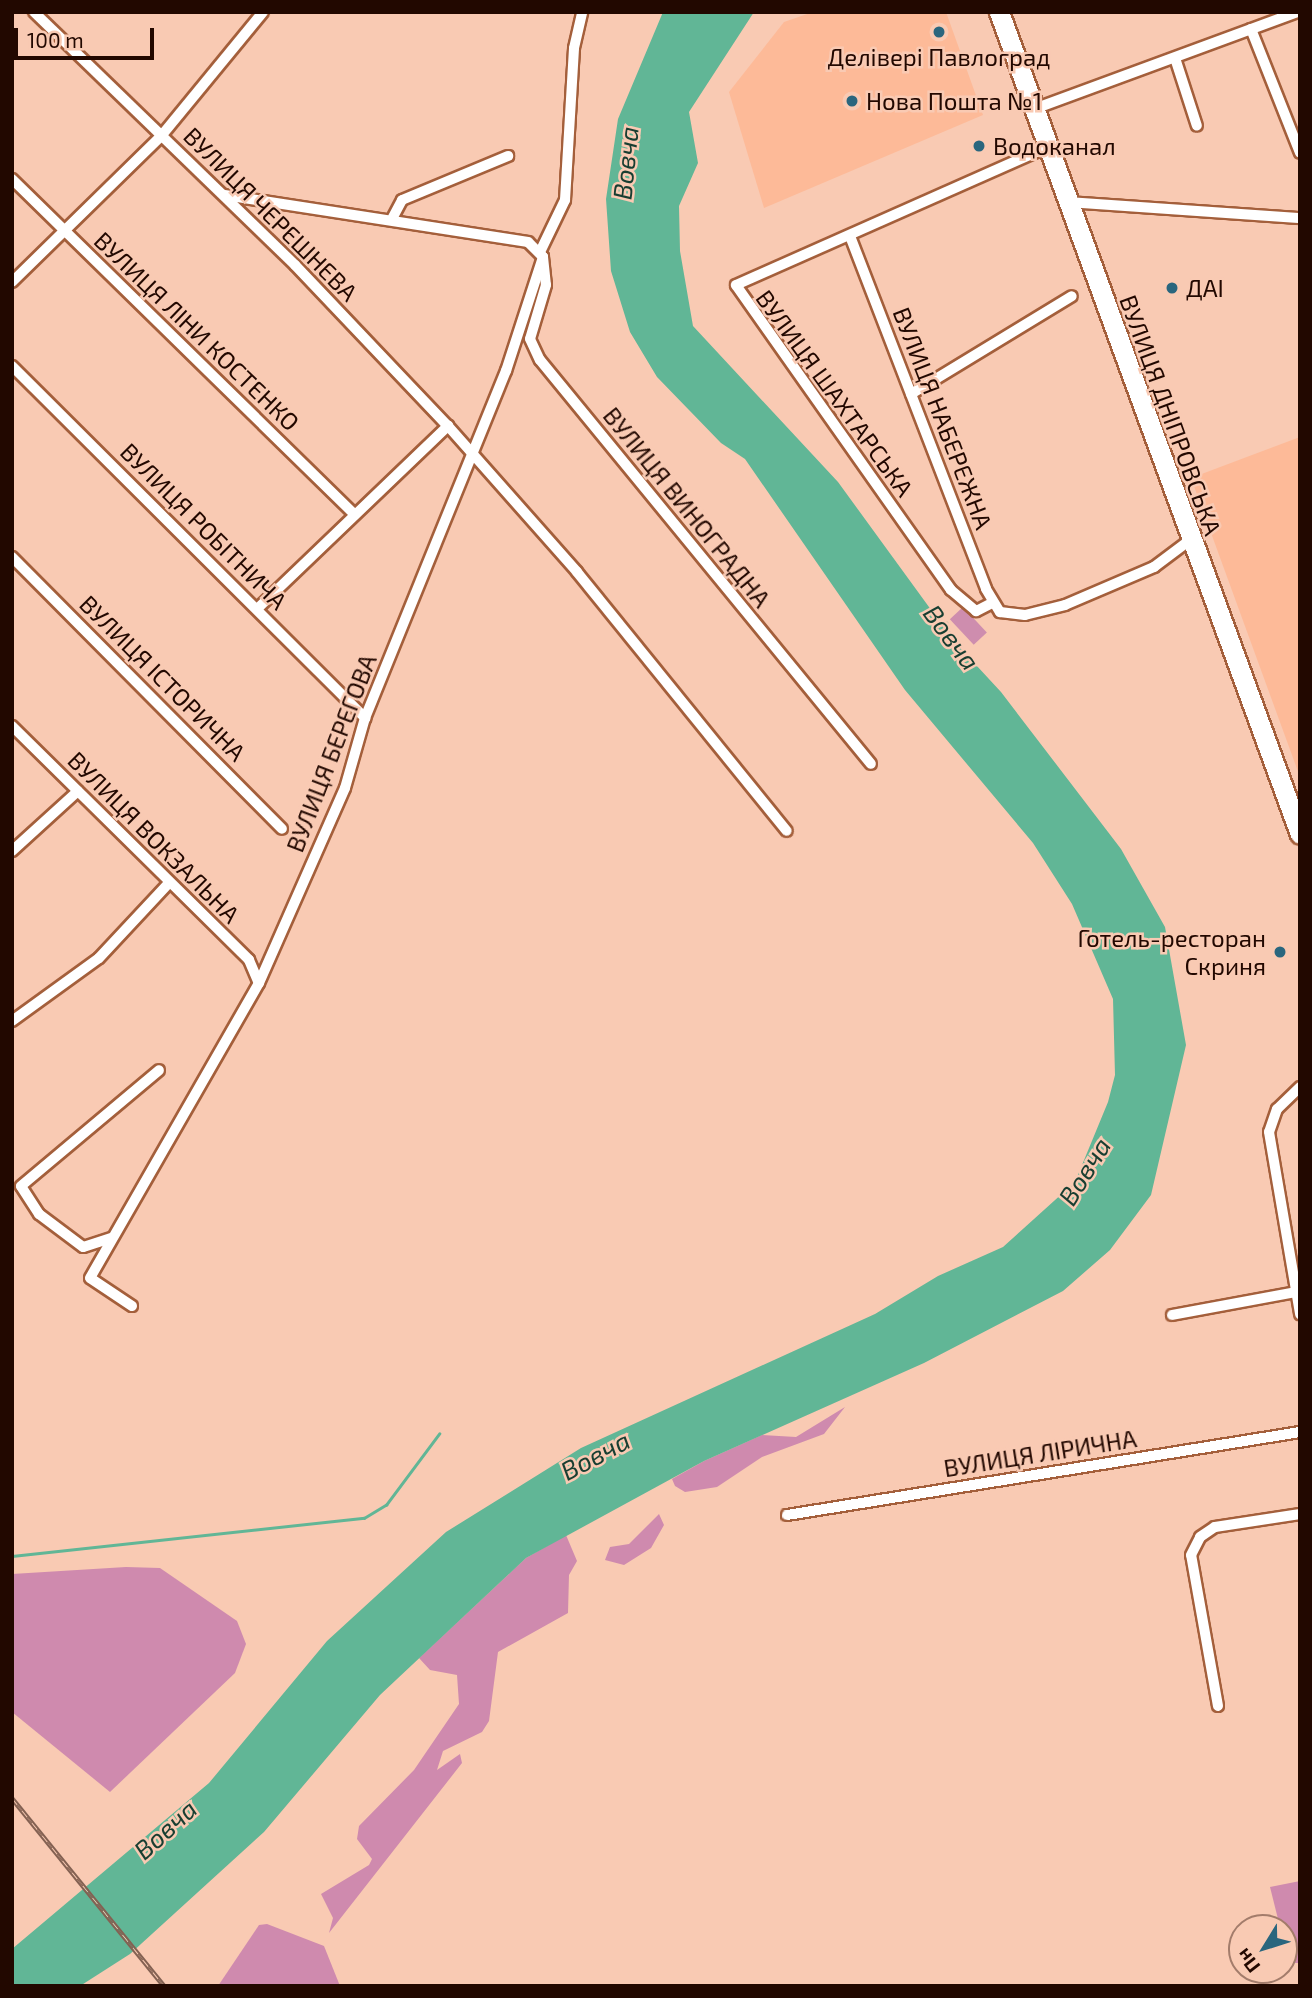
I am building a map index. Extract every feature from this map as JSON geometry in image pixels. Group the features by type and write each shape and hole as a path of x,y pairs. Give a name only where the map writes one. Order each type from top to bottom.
{"highway":[{"name":"ВУЛИЦЯ ДНІПРОВСЬКА","path":"999,12 1190,540 1300,834"}],"street":[{"name":"ВУЛИЦЯ ЧЕРЕШНЕВА","path":"34,12 225,195 470,453"},
{"path":"12,282 162,135 264,12"},
{"name":"ВУЛИЦЯ БЕРЕГОВА","path":"132,1306 90,1278 258,983 345,788 365,718 470,453 506,371 542,254 565,200 574,48 582,12"},
{"path":"1034,110 1297,12"},
{"path":"1251,29 1300,153"},
{"path":"1175,58 1197,126"},
{"name":"ВУЛИЦЯ ШАХТАРСЬКА","path":"996,607 976,611 951,590 736,292 741,280 850,236 1048,147"},
{"path":"393,217 402,200 508,156"},
{"name":"ВУЛИЦЯ ЛІНИ КОСТЕНКО","path":"12,179 353,513"},
{"path":"225,195 393,217 528,242 542,254"},
{"path":"1069,202 1300,218"},
{"name":"ВУЛИЦЯ НАБЕРЕЖНА","path":"850,236 996,607"},
{"name":"ВУЛИЦЯ ВИНОГРАДНА","path":"542,254 546,285 530,339 540,360 871,764"},
{"path":"911,394 1072,296"},
{"name":"ВУЛИЦЯ РОБІТНИЧА","path":"12,366 365,718"},
{"path":"257,609 353,513 447,426"},
{"path":"470,453 575,570 787,831"},
{"path":"996,607 1024,615 1065,606 1154,567 1190,540"},
{"name":"ВУЛИЦЯ ІСТОРИЧНА","path":"12,557 282,830"},
{"name":"ВУЛИЦЯ ВОКЗАЛЬНА","path":"12,726 249,960 258,983"},
{"path":"12,851 78,791"},
{"path":"12,1021 99,958 169,883"},
{"path":"111,1238 83,1247 39,1214 21,1186 159,1070"},
{"path":"1300,1087 1277,1109 1269,1132 1300,1314"},
{"path":"1172,1315 1296,1292"},
{"name":"ВУЛИЦЯ ЛІРИЧНА","path":"787,1515 1300,1432"},
{"path":"1219,1706 1191,1555 1200,1537 1214,1527 1300,1514"}],"shaded area":[{"path":"813,12 946,12 983,115 764,208 729,92 784,22"},
{"path":"1300,437 1300,777 1191,478"},
{"path":"963,607 987,633 974,645 950,619"},
{"path":"845,1407 824,1434 762,1457 717,1487 685,1492 675,1486 672,1479 704,1461 762,1435 796,1437"},
{"path":"659,1514 664,1525 651,1548 624,1565 605,1560 610,1547 629,1544"},
{"path":"566,1535 577,1561 569,1575 568,1613 498,1652 489,1721 482,1732 443,1751 437,1770 460,1754 462,1763 329,1933 333,1918 321,1894 369,1865 372,1859 357,1839 359,1826 414,1770 459,1704 457,1675 430,1670 419,1658 526,1558"},
{"path":"126,1567 160,1568 237,1621 246,1644 235,1673 110,1792 12,1712 12,1574"},
{"path":"1300,1881 1300,1963 1298,1914 1277,1914 1270,1887"},
{"path":"267,1924 324,1946 340,1986 218,1986 259,1925"}],"water":[{"name":"Вовча","path":"663,12 754,12 689,112 698,163 679,206 680,251 693,326 838,482 937,618 948,622 952,639 1001,692 1121,849 1165,927 1186,1045 1151,1195 1110,1250 1063,1291 924,1363 704,1461 526,1558 380,1695 264,1832 130,1954 80,1986 12,1986 12,1949 209,1783 327,1641 446,1532 581,1448 875,1314 938,1276 1003,1247 1075,1182 1108,1102 1115,1075 1113,999 1072,904 1033,843 905,690 745,459 721,443 657,377 630,332 611,271 606,199 618,119"}],"waterway":[{"path":"12,1556 364,1518 386,1505 439,1434"}],"railway":[{"path":"12,1798 164,1986"}],"place":[{"name":"Делівері Павлоград","path":"939,32"},
{"name":"Нова Пошта №1","path":"852,101"},
{"name":"Водоканал","path":"979,146"},
{"name":"ДАІ","path":"1172,288"},
{"name":"Готель-ресторан Скриня","path":"1280,952"}]}
